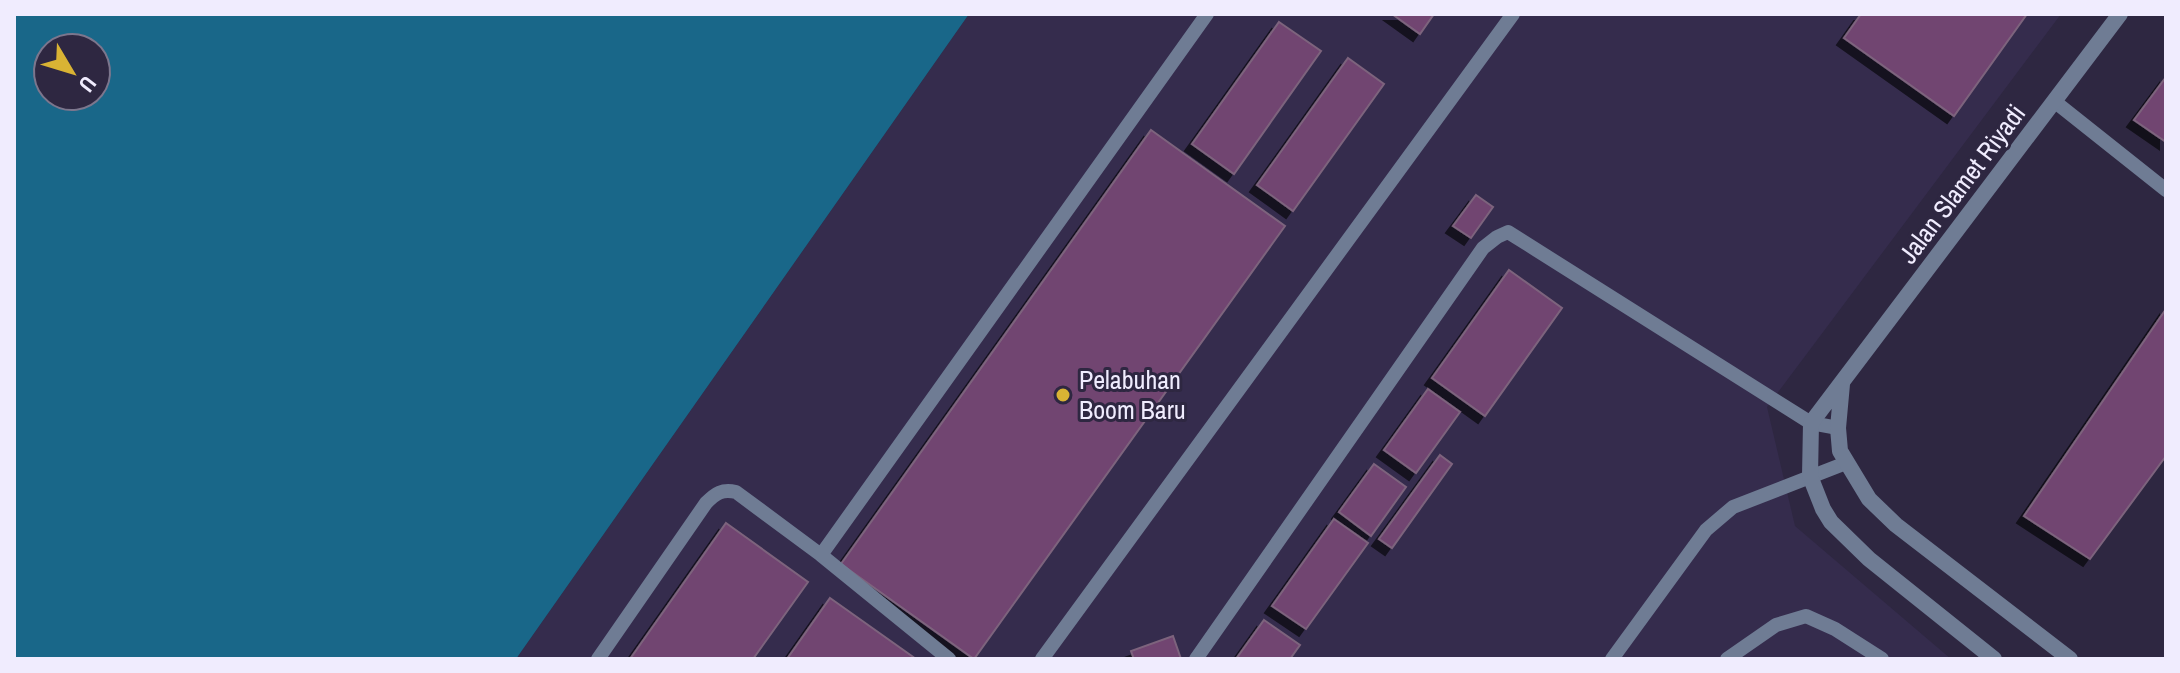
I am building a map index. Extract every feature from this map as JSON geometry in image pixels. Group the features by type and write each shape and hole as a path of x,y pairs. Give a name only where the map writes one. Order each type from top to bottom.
{"street":[{"name":"Jalan Slamet Riyadi","path":"1811,423 2120,14"},
{"path":"1842,383 1838,428 1840,451 1869,499 1896,525 2070,659"},
{"path":"1811,423 1810,476 1831,522 1859,550 1994,659"}],"lane":[{"path":"821,555 1207,14"},
{"path":"1042,659 1513,14"},
{"path":"2054,101 2166,190"},
{"path":"1196,659 1483,248 1508,232 1811,423 1838,428"},
{"path":"1612,659 1712,523 1733,507 1846,463"},
{"path":"598,659 706,503 725,490 736,492 821,555 949,659"},
{"path":"1727,659 1776,625 1806,616 1835,629 1882,659"}],"shaded area":[{"path":"969,14 2061,14 1767,407 1795,526 1951,659 516,659"}],"water":[{"path":"14,14 969,14 516,659 14,659"}],"building":[{"path":"1392,14 1434,14 1420,34"},
{"path":"1861,14 2027,14 1954,116 1844,38"},
{"path":"1279,22 1321,51 1234,174 1192,144"},
{"path":"1348,58 1384,84 1293,211 1257,185"},
{"path":"2166,77 2166,142 2134,120"},
{"name":"Pelabuhan Boom Baru","path":"1151,130 1285,226 974,659 841,564"},
{"path":"1476,195 1493,207 1471,238 1453,226"},
{"path":"1509,270 1562,308 1485,416 1432,378"},
{"path":"2166,309 2166,456 2090,559 2024,516"},
{"path":"1428,389 1460,412 1416,473 1384,450"},
{"path":"1440,455 1452,464 1392,548 1379,539"},
{"path":"1374,464 1406,487 1371,536 1339,512"},
{"path":"1334,519 1368,543 1306,629 1272,606"},
{"path":"726,523 808,582 753,659 630,659"},
{"path":"830,598 916,659 787,659"},
{"path":"1264,620 1300,645 1290,659 1236,659"},
{"path":"1173,636 1181,659 1134,659 1131,651"}],"place":[{"name":"Pelabuhan Boom Baru","path":"1063,395"}]}
